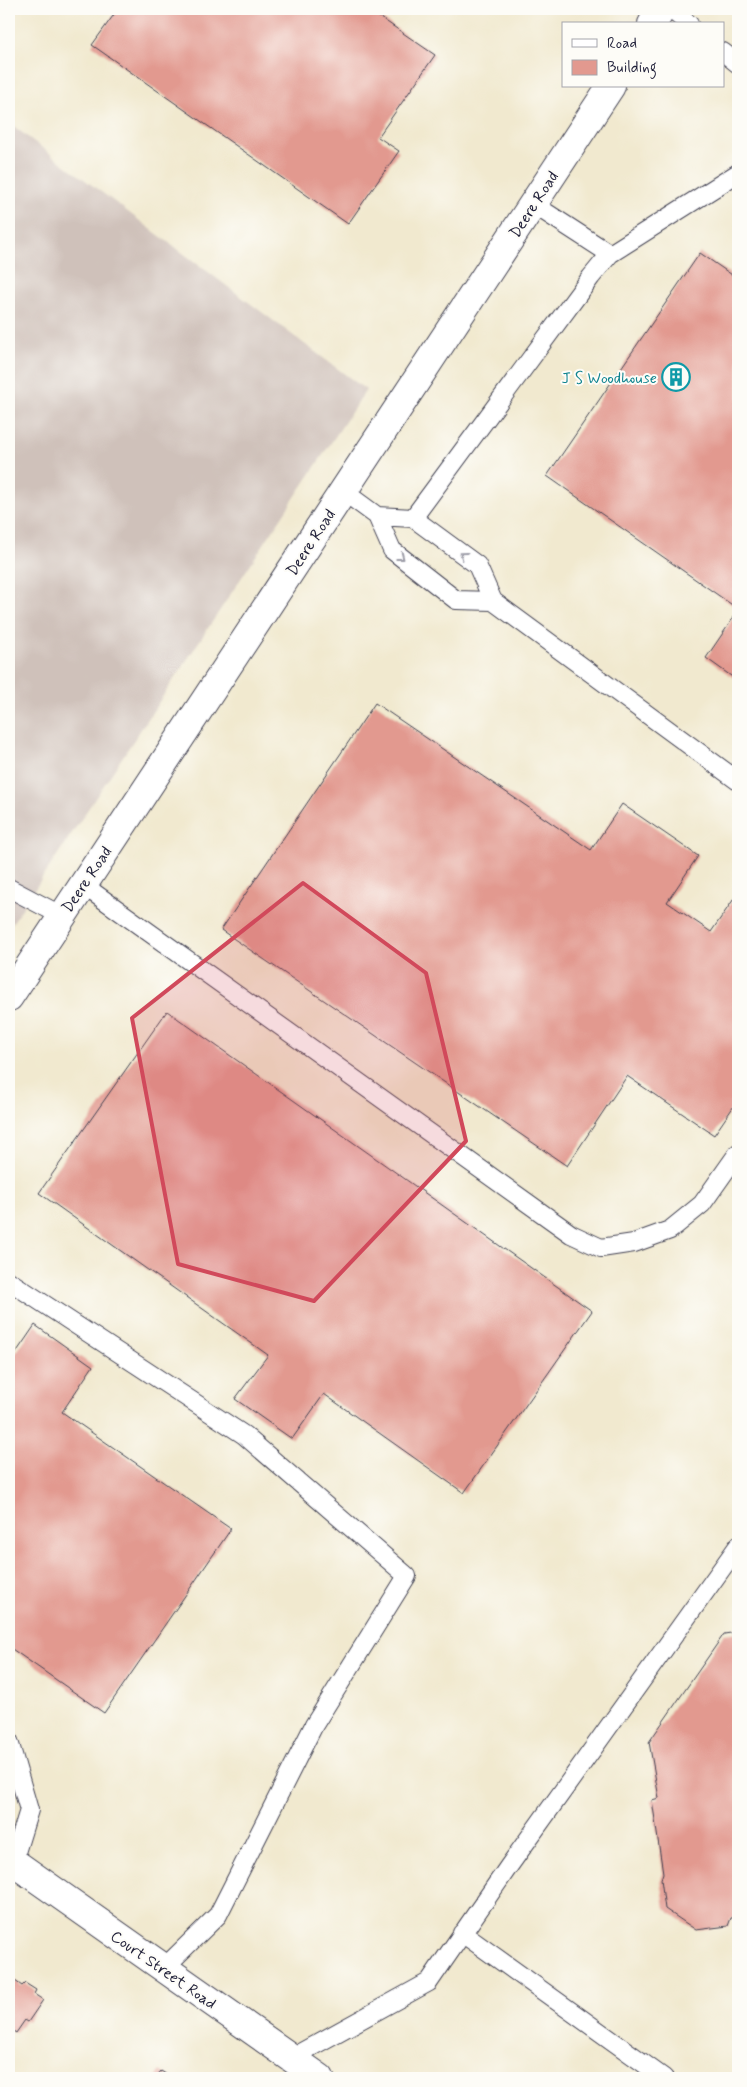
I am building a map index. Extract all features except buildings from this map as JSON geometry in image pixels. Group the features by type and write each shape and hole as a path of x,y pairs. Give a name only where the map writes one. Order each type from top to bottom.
{"street":[{"path":"653,22 662,9"},
{"name":"Deere Road","path":"9,997 610,88"},
{"name":"Court Street Road","path":"11,1861 320,2078"}],"lane":[{"path":"670,9 686,22"},
{"path":"724,53 738,64"},
{"path":"413,518 610,254 738,173"},
{"path":"533,204 610,254"},
{"path":"343,491 377,516 392,550 456,600 493,601"},
{"path":"377,516 413,518 476,565 493,601 738,781"},
{"path":"83,885 571,1234 600,1248 634,1243 670,1230 702,1204 738,1152"},
{"path":"9,888 62,916"},
{"path":"9,1281 244,1435 407,1576 314,1725 218,1915 163,1969"},
{"path":"291,2058 429,1982 738,1546"},
{"path":"9,1740 29,1810 11,1861"},
{"path":"462,1933 664,2078"}],"highlighted area":[{"path":"303,883 426,973 466,1141 314,1301 178,1264 132,1018"}],"shaded area":[{"path":"9,123 366,390 9,928"}],"place":[{"name":"J S Woodhouse","path":"676,377"}]}
